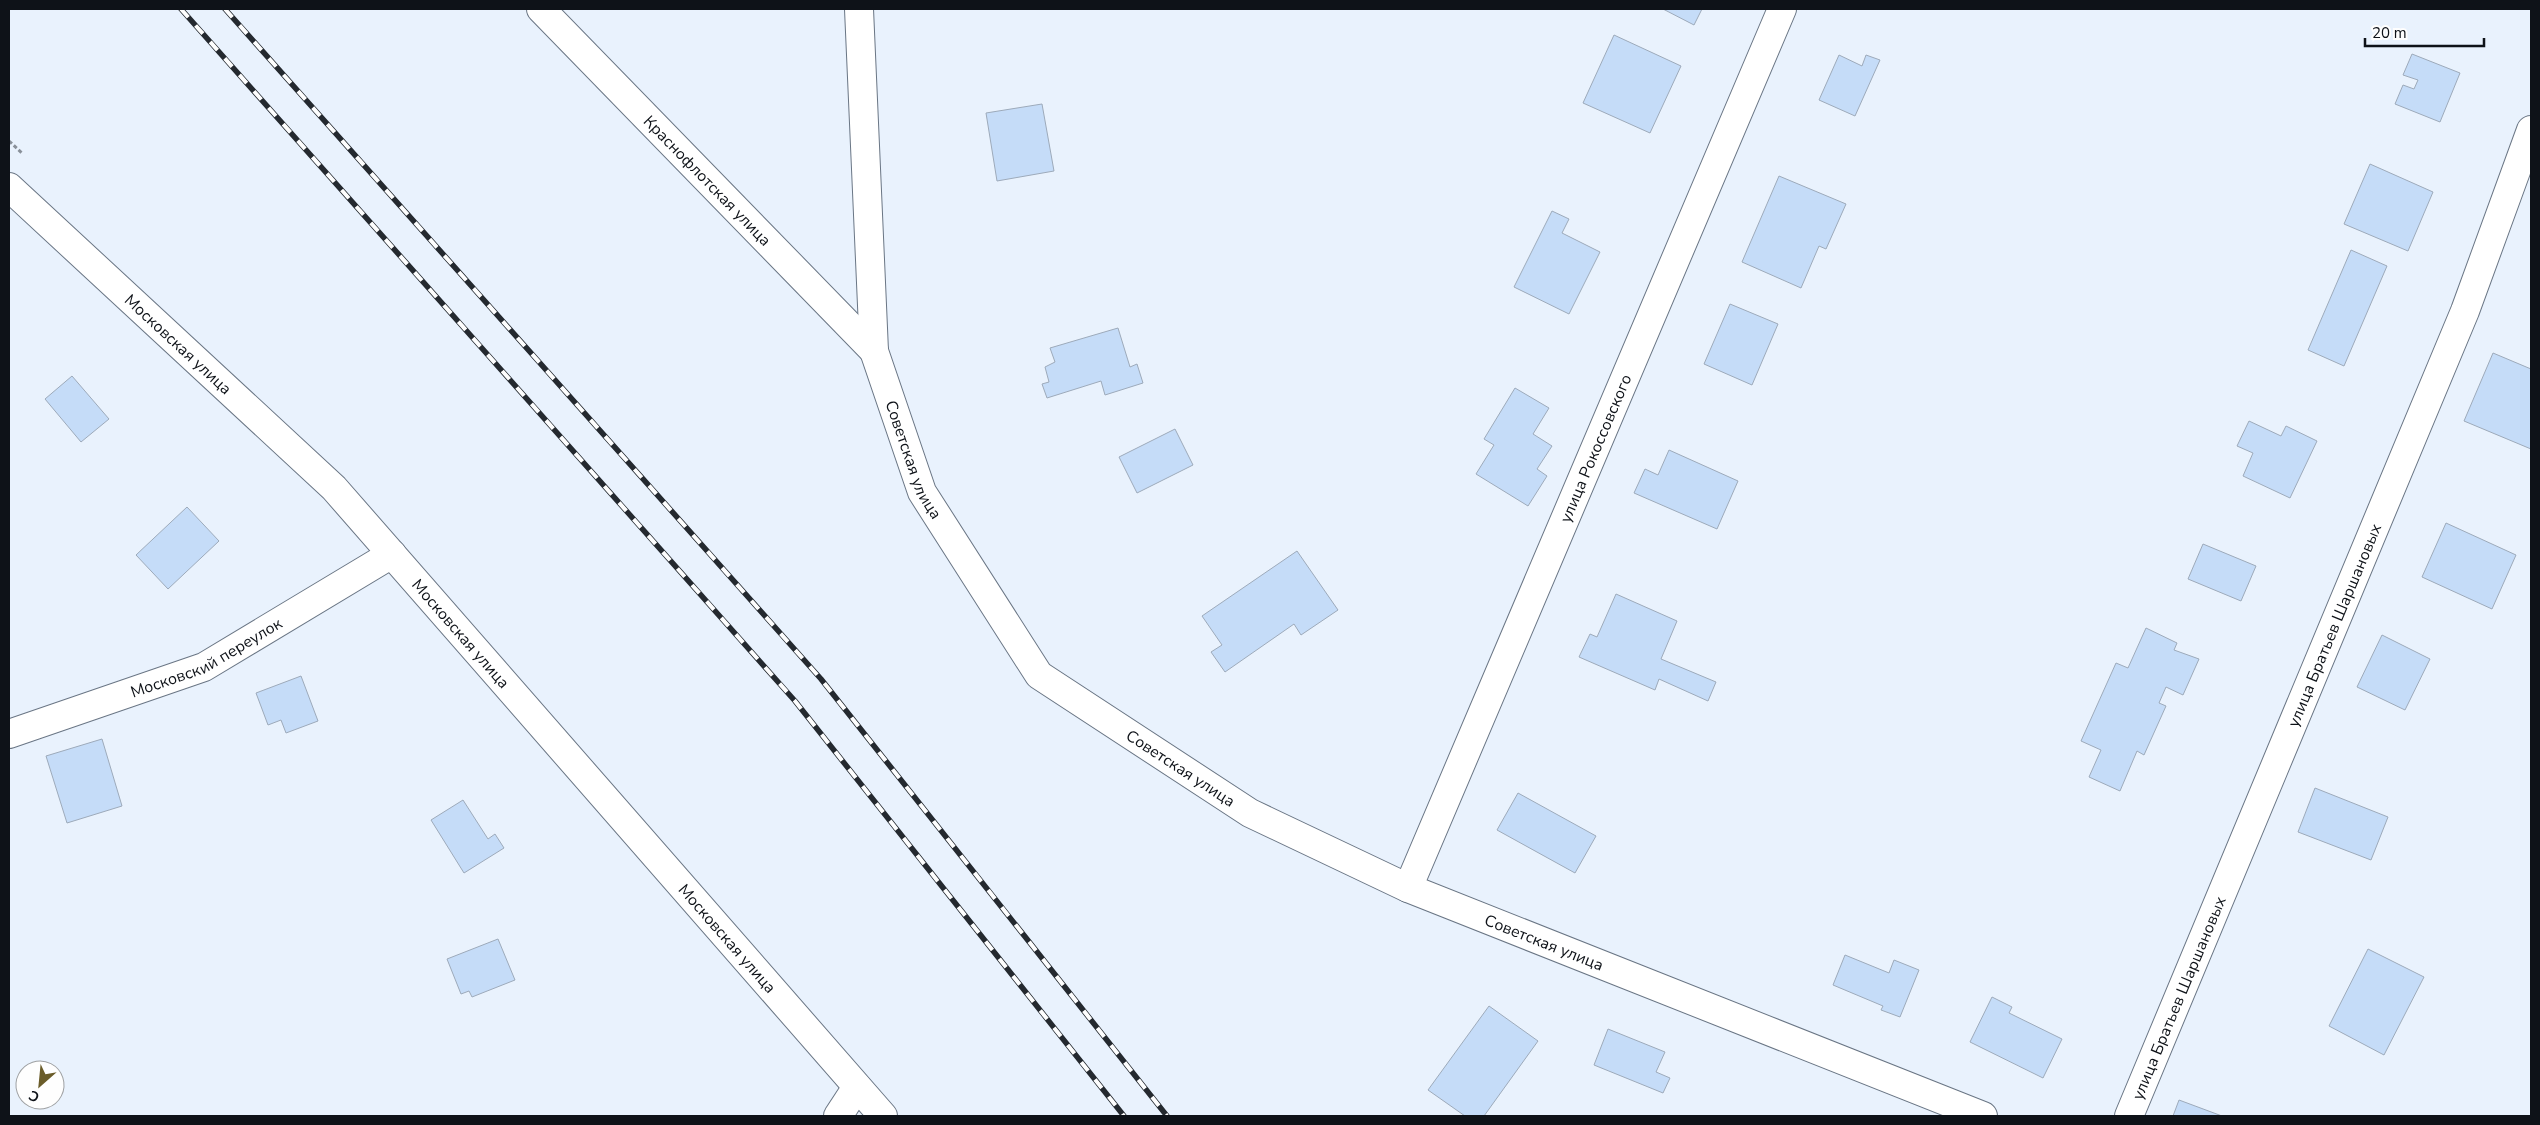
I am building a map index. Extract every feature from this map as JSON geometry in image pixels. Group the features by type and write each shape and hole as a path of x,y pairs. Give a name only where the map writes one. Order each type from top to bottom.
{"street":[{"name":"Краснофлотская улица","path":"541,9 874,351"},
{"name":"Советская улица","path":"859,9 874,351 922,492 1039,675 1250,813 1408,888 1983,1116"},
{"name":"улица Рокоссовского","path":"1408,888 1782,9"},
{"name":"улица Братьев Шаршановых","path":"2129,1116 2465,311 2531,130"},
{"name":"Московская улица","path":"9,187 334,488 883,1116"},
{"name":"Московский переулок","path":"9,734 204,667 392,554"},
{"path":"838,1116 857,1087"}],"building":[{"path":"1663,9 1702,9 1694,25"},
{"path":"1614,35 1681,66 1650,133 1583,103"},
{"path":"2412,54 2460,73 2440,122 2395,104 2403,85 2414,89 2418,80 2403,75"},
{"path":"1839,55 1862,66 1866,55 1880,60 1855,116 1819,100"},
{"path":"1042,104 1054,171 997,181 986,113"},
{"path":"2370,164 2433,192 2408,251 2344,224"},
{"path":"1779,176 1846,204 1826,249 1819,246 1801,288 1742,262"},
{"path":"1552,211 1569,219 1562,233 1600,252 1569,314 1514,287"},
{"path":"2351,250 2387,266 2344,366 2308,350"},
{"path":"1730,304 1778,324 1752,385 1704,364"},
{"path":"1118,328 1130,367 1137,364 1143,383 1105,395 1101,381 1047,398 1042,384 1049,382 1045,367 1055,362 1050,348"},
{"path":"2493,353 2531,369 2531,449 2464,421"},
{"path":"72,376 109,419 81,442 45,399"},
{"path":"1515,388 1549,408 1533,434 1552,446 1537,469 1547,476 1528,506 1476,474 1494,445 1484,439"},
{"path":"2249,421 2281,436 2286,426 2317,441 2290,498 2243,476 2253,453 2237,446"},
{"path":"1175,429 1193,465 1137,493 1119,457"},
{"path":"1669,450 1738,481 1717,529 1634,493 1645,469 1658,475"},
{"path":"187,507 219,541 168,589 136,555"},
{"path":"2446,523 2516,555 2492,609 2422,577"},
{"path":"2203,544 2256,566 2241,601 2188,579"},
{"path":"1297,551 1338,610 1301,635 1294,624 1225,672 1211,652 1222,645 1202,616"},
{"path":"1616,594 1677,621 1661,659 1716,682 1708,701 1659,679 1655,690 1579,657 1590,634 1597,637"},
{"path":"2146,628 2177,643 2174,650 2199,659 2183,695 2166,687 2159,703 2166,706 2144,755 2137,751 2120,791 2089,777 2101,750 2081,741 2116,663 2128,668"},
{"path":"2382,635 2430,659 2405,710 2357,687"},
{"path":"301,676 318,721 286,733 281,720 268,725 256,693"},
{"path":"102,739 122,806 67,823 46,756"},
{"path":"2315,788 2388,817 2371,860 2298,832"},
{"path":"1518,793 1596,836 1575,873 1497,830"},
{"path":"463,800 488,839 495,834 504,848 464,873 431,820"},
{"path":"498,939 515,980 472,997 469,991 461,994 447,959"},
{"path":"2368,949 2424,977 2384,1055 2329,1026"},
{"path":"1845,955 1889,973 1894,960 1919,970 1900,1017 1881,1010 1883,1006 1833,985"},
{"path":"1992,997 2012,1007 2009,1013 2062,1039 2043,1078 1970,1042"},
{"path":"1489,1006 1538,1041 1484,1116 1465,1116 1428,1090"},
{"path":"1608,1029 1665,1052 1656,1072 1670,1078 1663,1093 1594,1065"},
{"path":"2179,1100 2222,1116 2173,1116"}],"railway":[{"path":"181,9 795,701 1124,1116"},
{"path":"225,9 821,679 1167,1116"}]}
